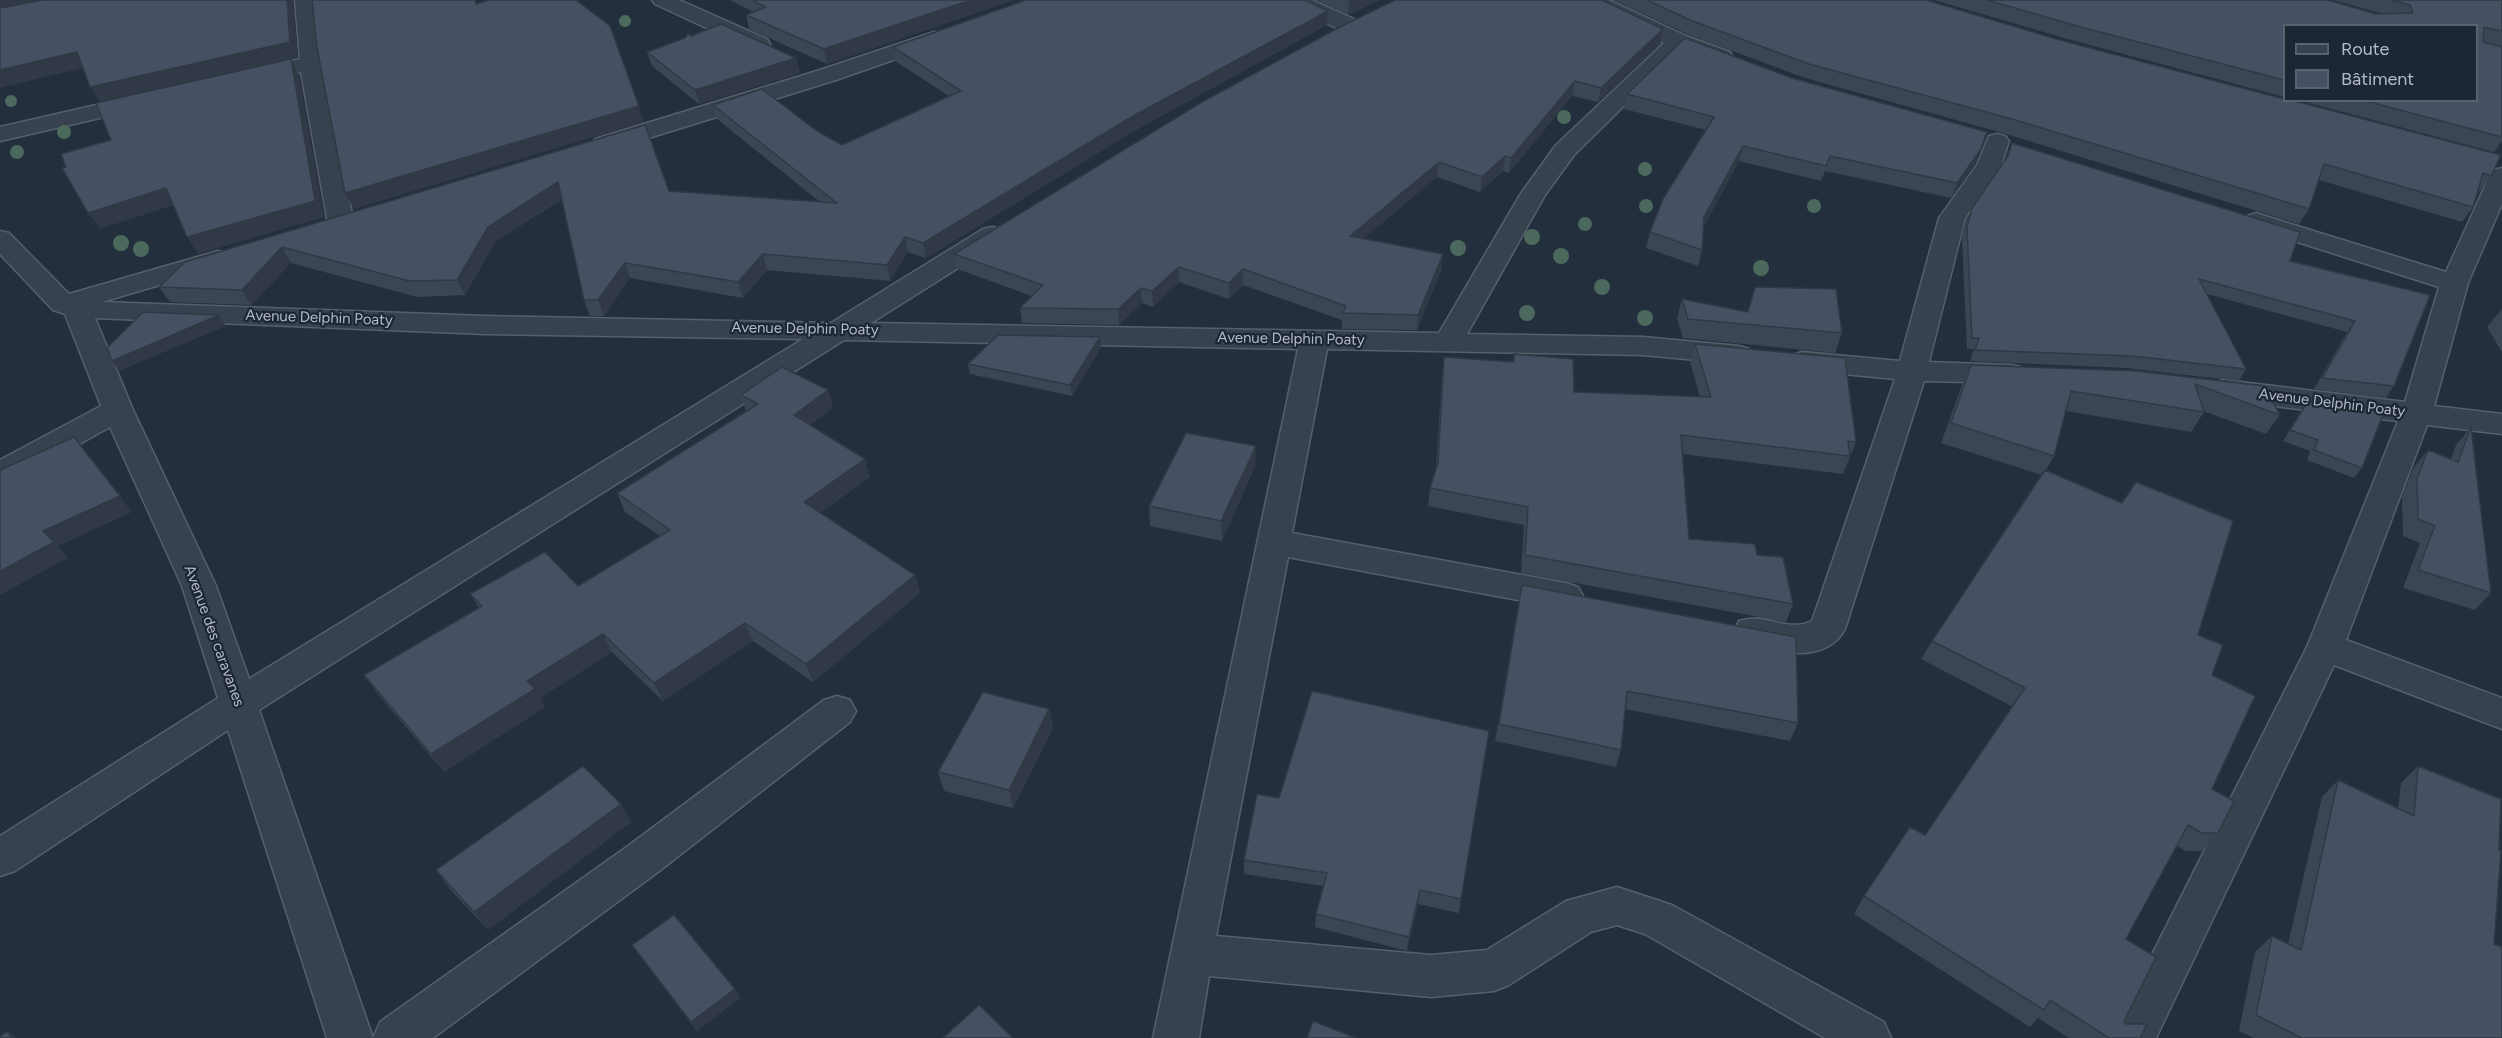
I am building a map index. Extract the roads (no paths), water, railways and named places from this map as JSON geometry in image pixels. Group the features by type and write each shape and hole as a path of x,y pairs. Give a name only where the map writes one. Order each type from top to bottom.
{"street":[{"path":"305,0 311,63 341,224"},
{"path":"662,0 776,52"},
{"path":"1294,0 1359,20 1317,42"},
{"path":"1592,0 1678,41 1742,65"},
{"path":"579,152 828,75 956,30"},
{"path":"1448,342 1533,195 1565,150 1678,41"},
{"path":"797,61 828,75"},
{"path":"231,81 311,63"},
{"path":"0,134 162,97"},
{"path":"1719,625 1803,641 1827,629 1912,371 1952,218 1989,165 1997,141"},
{"path":"2133,1038 2325,647 2417,412 2454,283 2498,166"},
{"path":"2237,215 2454,283"},
{"path":"0,858 239,704 1018,218"},
{"name":"Avenue des caravanes","path":"0,240 12,268 70,307 199,586 350,1038"},
{"path":"70,307 242,252"},
{"name":"Avenue Delphin Poaty","path":"70,307 485,325 1643,346 1912,371 2043,376"},
{"path":"1176,1038 1314,340"},
{"name":"Avenue Delphin Poaty","path":"2196,387 2502,424"},
{"path":"0,474 117,410"},
{"path":"1273,542 1601,603"},
{"path":"2325,647 2502,714"},
{"path":"396,1038 643,859 837,711"},
{"path":"1191,954 1431,976 1494,970 1581,915 1617,906 1657,919 1868,1038"}]}
